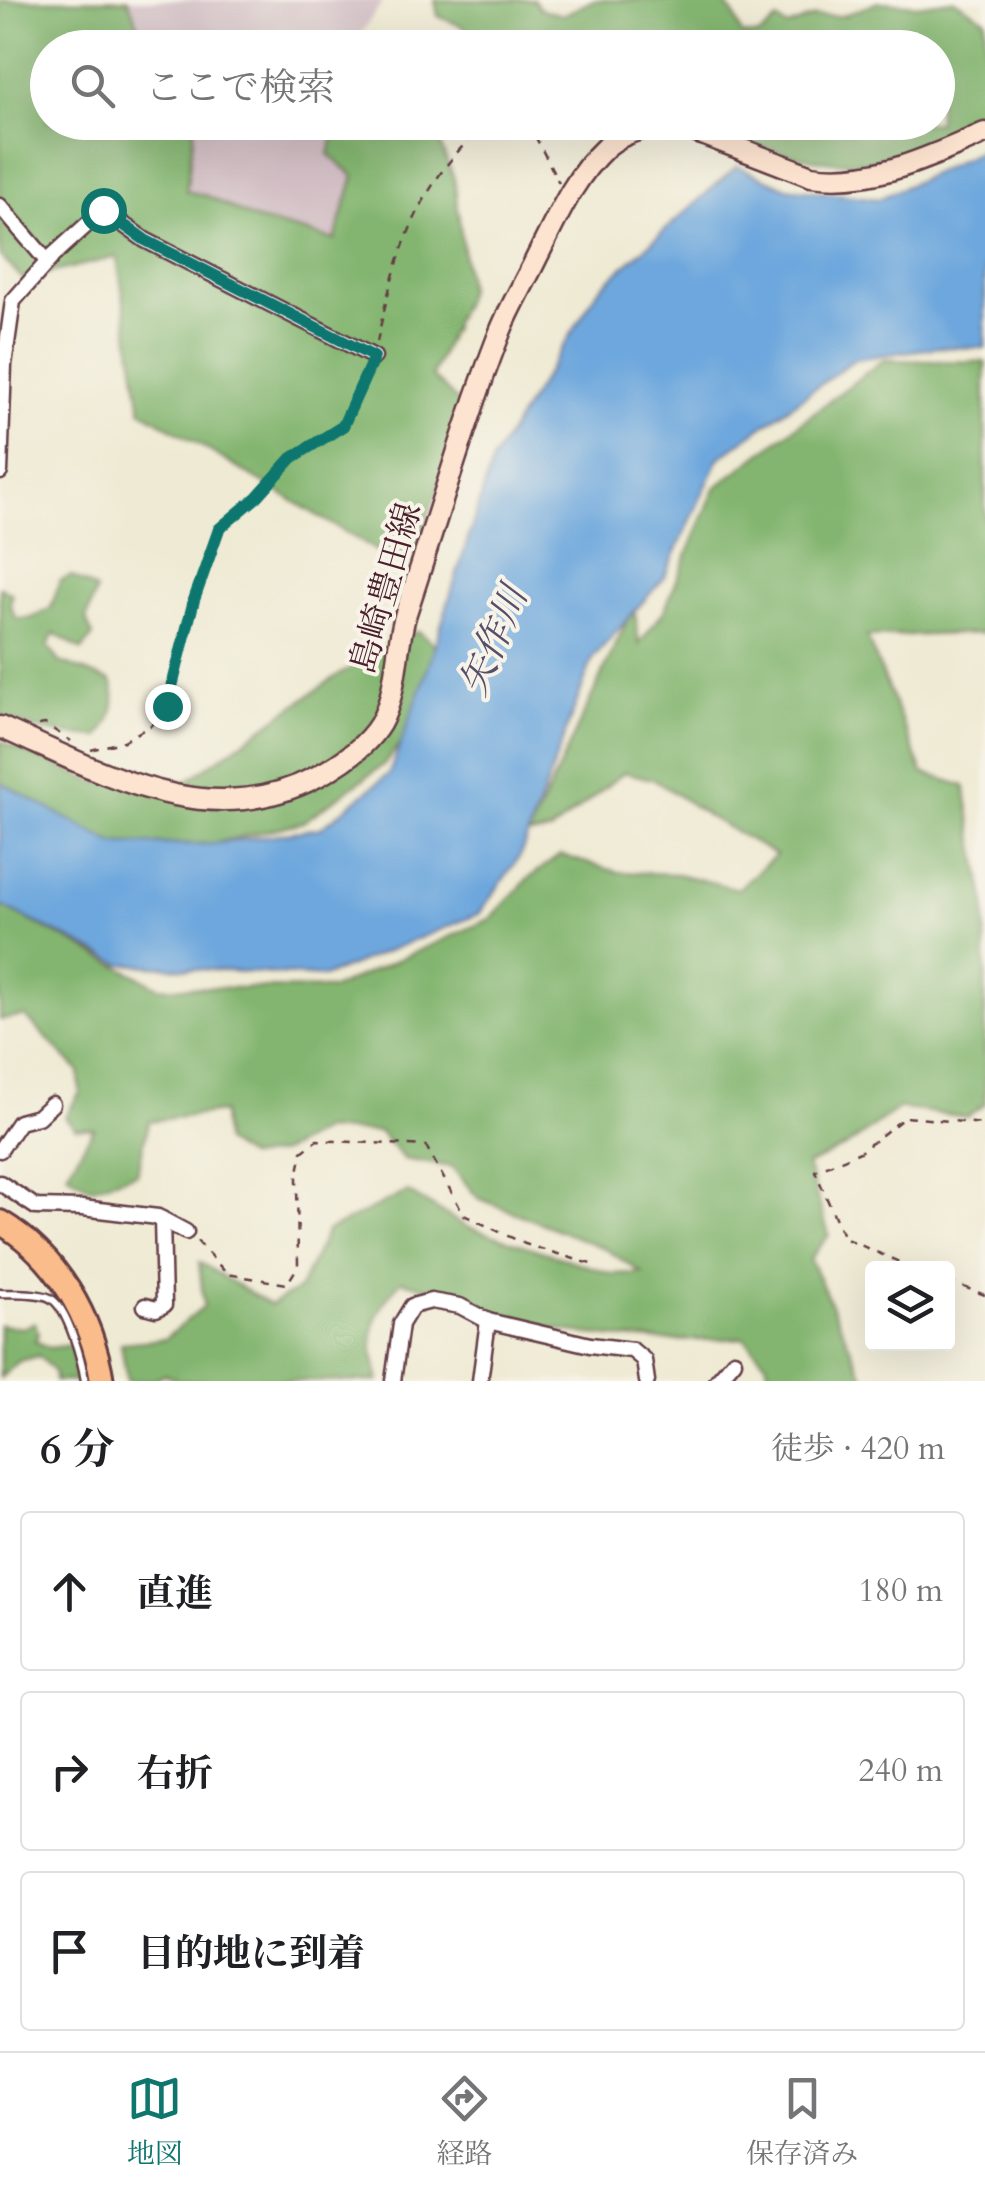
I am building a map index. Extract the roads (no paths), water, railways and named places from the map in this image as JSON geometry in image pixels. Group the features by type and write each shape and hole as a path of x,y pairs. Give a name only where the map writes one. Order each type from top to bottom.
{"main road":[{"name":"島崎豊田線","path":"718,140 811,176 830,179 894,171 985,133"},
{"name":"島崎豊田線","path":"0,726 126,783 184,799 226,801 270,795 336,767 355,751 378,726 387,707 403,624 501,330 568,196 605,148 617,140"},
{"path":"0,1222 37,1248 59,1276 92,1336 102,1381"}],"street":[{"path":"0,206 48,262 103,210 145,240 374,357"},
{"path":"0,472 4,365 14,302 85,213"},
{"path":"0,1150 19,1122 38,1117 52,1104"},
{"path":"0,1184 36,1208 82,1208 162,1219 186,1232"},
{"path":"145,1306 156,1309 164,1305 162,1219"},
{"path":"393,1381 401,1324 412,1306 432,1301 460,1306 488,1321 590,1345 632,1350 644,1360 647,1381"},
{"path":"480,1381 488,1321"},
{"path":"717,1381 734,1361"}],"lane":[{"path":"0,1293 49,1297 57,1305 81,1359 84,1381"}],"water":[{"name":"矢作川","path":"985,149 985,348 940,347 855,359 719,458 664,578 593,658 520,856 479,914 323,977 121,964 0,905 0,782 114,844 211,844 321,828 389,774 424,680 493,459 599,289 737,166 787,188 879,199"}]}
